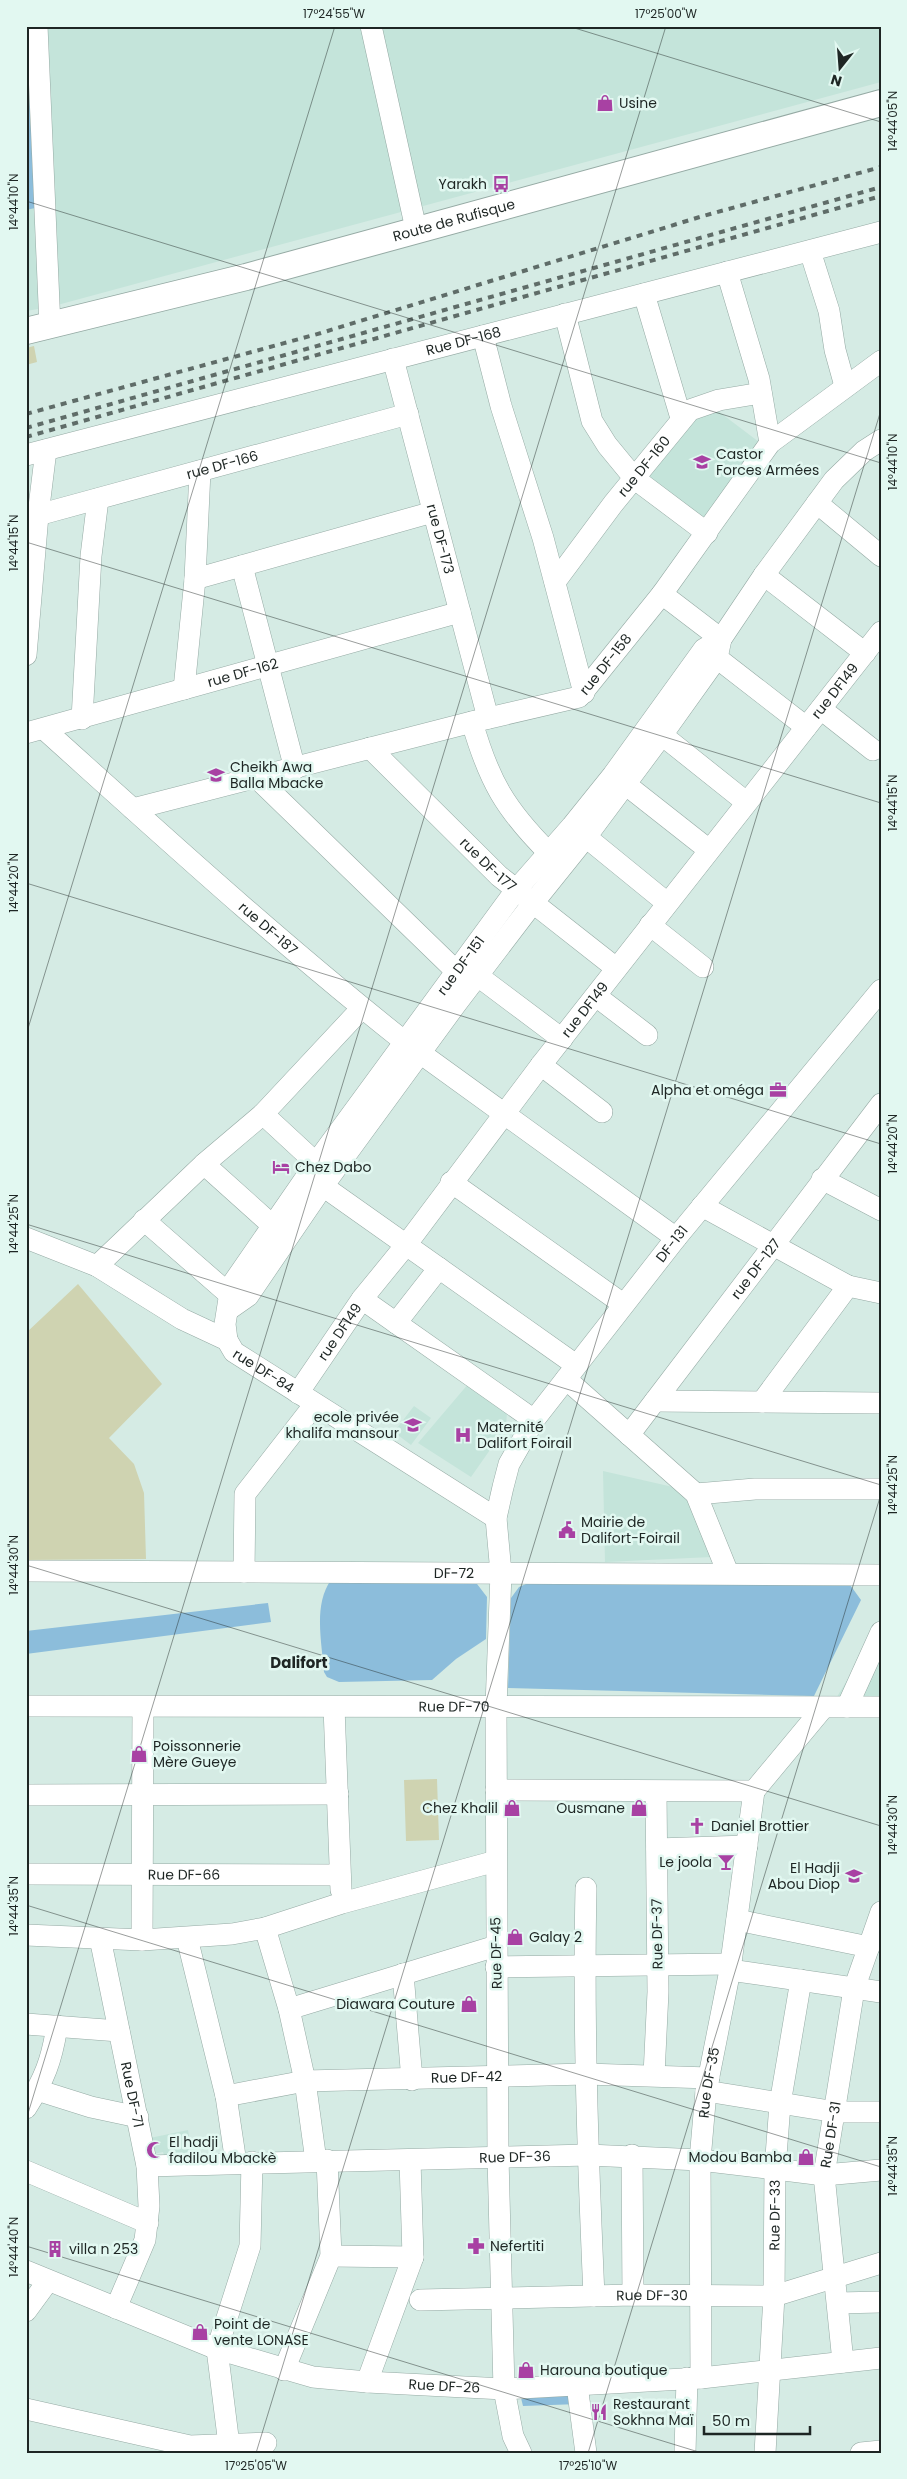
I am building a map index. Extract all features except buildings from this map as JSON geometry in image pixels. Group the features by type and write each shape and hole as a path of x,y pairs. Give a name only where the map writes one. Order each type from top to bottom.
{"main road":[{"name":"Route de Rufisque","path":"38,329 246,277 881,103"}],"street":[{"path":"37,26 38,329"},
{"path":"371,26 416,229"},
{"name":"Rue DF-168","path":"36,453 881,232"},
{"path":"810,250 829,311 834,350 846,386"},
{"path":"727,272 761,393 770,442"},
{"path":"644,294 681,418"},
{"path":"565,314 592,421 617,460 635,479 707,533"},
{"path":"483,336 555,582 584,693"},
{"name":"rue DF-173","path":"393,359 460,612 480,720 482,759 499,795 529,833 549,853"},
{"name":"rue DF-158","path":"133,809 480,720 564,702 584,693 662,594 770,442 881,361"},
{"name":"rue DF-160","path":"555,582 613,504 635,479 681,418 690,410 701,405 761,393"},
{"name":"rue DF-166","path":"38,515 408,414"},
{"name":"rue DF-151","path":"413,1047 456,971 516,890 662,735 719,649 764,575 834,480 856,458 881,440"},
{"path":"26,655 38,515 36,453"},
{"path":"184,689 195,580 200,471"},
{"path":"82,719 92,556 98,499"},
{"path":"817,503 881,556"},
{"path":"195,580 433,512"},
{"path":"242,566 295,768"},
{"path":"764,575 875,643"},
{"path":"662,594 719,649 806,727"},
{"name":"rue DF-162","path":"35,731 460,612"},
{"name":"rue DF149","path":"298,1393 362,1299 406,1245 451,1182 541,1065 746,802 875,643"},
{"name":"rue DF-151","path":"227,1340 225,1324 232,1286 273,1226 316,1175 413,1047 478,976 533,903 586,838 619,780 704,649 719,649"},
{"path":"821,709 872,750"},
{"name":"rue DF-187","path":"35,731 133,809 296,954 362,1008 504,1114 676,1238"},
{"path":"662,735 746,802"},
{"name":"rue DF-177","path":"370,748 492,869 616,968"},
{"path":"258,778 456,971"},
{"path":"619,780 709,850"},
{"path":"586,838 667,903"},
{"path":"650,925 703,967"},
{"path":"478,976 562,1039"},
{"name":"DF-131","path":"496,1518 509,1464 534,1420 676,1238 881,990"},
{"path":"596,996 647,1035"},
{"path":"97,1266 204,1164 263,1114 362,1008"},
{"path":"541,1065 602,1112"},
{"name":"rue DF-127","path":"629,1435 774,1246 822,1179 881,1104"},
{"path":"263,1114 316,1175 406,1245 440,1268 571,1372 629,1435 696,1494 728,1573"},
{"path":"204,1164 273,1226"},
{"name":"rue DF-151","path":"229,1303 248,1296 316,1175"},
{"path":"822,1179 881,1210"},
{"path":"451,1182 623,1304"},
{"path":"702,1206 848,1286 881,1293"},
{"path":"144,1220 229,1303"},
{"name":"rue DF-84","path":"26,1238 97,1266 182,1320 227,1340 234,1352 496,1518"},
{"path":"396,1323 440,1268"},
{"path":"762,1402 848,1286"},
{"path":"362,1299 534,1420"},
{"path":"655,1401 881,1403"},
{"path":"244,1572 245,1494 316,1404"},
{"path":"696,1494 755,1489 881,1489"},
{"name":"Rue DF-45","path":"496,1518 501,1573 496,1707 496,1956 498,2157 504,2388 513,2436 521,2453"},
{"name":"DF-72","path":"26,1571 881,1575"},
{"path":"847,1707 881,1632"},
{"name":"Rue DF-70","path":"26,1706 881,1707"},
{"path":"142,1940 143,1707"},
{"path":"334,1707 342,1903"},
{"path":"496,1790 754,1791 823,1708"},
{"name":"Rue DF-35","path":"685,2453 701,2296 700,2160 707,2085 730,1967 754,1791"},
{"name":"Rue DF-37","path":"654,2076 658,2008 656,1792"},
{"path":"26,1795 338,1794"},
{"path":"656,1849 747,1846"},
{"path":"26,1935 142,1940 232,1934 265,1928 342,1903 496,1861"},
{"name":"Rue DF-66","path":"26,1874 340,1875"},
{"path":"586,1888 584,1965 586,2074 594,2296"},
{"name":"Rue DF-31","path":"844,2362 824,2174 836,2112 854,1989 881,1912"},
{"path":"737,1920 869,1947"},
{"path":"265,1928 289,2009 322,2161 331,2256 284,2370"},
{"name":"Rue DF-71","path":"100,1938 147,2166 148,2222 142,2246 116,2308"},
{"path":"187,1938 244,2163 250,2246 217,2349 229,2445"},
{"path":"289,2009 403,1974 496,1956 584,1965 658,1964 730,1967 881,1992"},
{"path":"403,1974 412,2080"},
{"name":"Rue DF-33","path":"765,2453 774,2296 775,2169 780,2104 801,1980"},
{"path":"26,2024 119,2030"},
{"path":"26,2108 46,2074 53,2053 57,2026"},
{"name":"Rue DF-42","path":"226,2096 305,2081 412,2080 586,2074 654,2076 707,2085 780,2104 836,2112 881,2112"},
{"path":"37,2090 91,2107 138,2117"},
{"path":"632,2155 633,2295"},
{"name":"Rue DF-36","path":"147,2166 632,2155 700,2160 824,2174 881,2170"},
{"path":"367,2382 413,2257 410,2160"},
{"path":"26,2171 148,2222"},
{"path":"331,2256 413,2257"},
{"name":"Rue DF-30","path":"420,2300 633,2295 774,2296 881,2263"},
{"name":"Rue DF-26","path":"26,2271 217,2349 313,2377 367,2382 504,2388 694,2378 881,2358"},
{"path":"26,2311 48,2281"},
{"path":"838,2304 881,2302"},
{"path":"577,2385 586,2453"},
{"path":"26,2409 190,2446 266,2443"},
{"path":"861,2453 881,2451"}],"shaded area":[{"path":"26,26 881,26 881,82 50,307 26,311"},
{"path":"34,346 37,362 26,365 26,348"},
{"name":"Castor Forces Armées","path":"710,405 763,445 704,526 639,479 697,407"},
{"path":"78,1284 162,1384 109,1438 134,1464 144,1493 146,1559 26,1560 26,1333"},
{"name":"Maternité Dalifort Foirail","path":"469,1383 507,1412 506,1427 471,1477 418,1443"},
{"name":"ecole privée khalifa mansour","path":"414,1406 431,1418 411,1445 394,1432"},
{"path":"603,1471 686,1490 712,1557 605,1562"},
{"path":"881,1628 881,1700 835,1700 877,1632"},
{"path":"437,1779 439,1840 406,1841 404,1780"},
{"path":"188,2130 192,2152 165,2158 163,2152 153,2154 150,2138"}],"water":[{"path":"26,31 35,208 26,210"},
{"path":"331,1580 474,1580 487,1597 486,1639 456,1659 432,1680 339,1682 327,1677 324,1672 321,1637 320,1612 325,1590"},
{"path":"848,1582 861,1600 814,1696 508,1688 511,1598 519,1587 526,1584"},
{"path":"268,1603 271,1622 26,1654 26,1631"},
{"path":"585,2387 579,2404 523,2406 519,2390"}],"railway":[{"path":"26,414 321,333 703,216 881,167"},
{"path":"26,428 881,187"},
{"path":"26,437 881,196"}],"place":[{"name":"Usine","path":"605,103"},
{"name":"Yarakh","path":"501,184"},
{"name":"Castor Forces Armées","path":"702,462"},
{"name":"Cheikh Awa Balla Mbacke","path":"216,775"},
{"name":"Alpha et oméga","path":"778,1090"},
{"name":"Chez Dabo","path":"281,1167"},
{"name":"ecole privée khalifa mansour","path":"413,1425"},
{"name":"Maternité Dalifort Foirail","path":"463,1435"},
{"name":"Mairie de Dalifort-Foirail","path":"567,1530"},
{"name":"Poissonnerie Mère Gueye","path":"139,1754"},
{"name":"Chez Khalil","path":"512,1808"},
{"name":"Ousmane","path":"639,1808"},
{"name":"Daniel Brottier","path":"697,1826"},
{"name":"Le joola","path":"726,1862"},
{"name":"El Hadji Abou Diop","path":"854,1876"},
{"name":"Galay 2","path":"515,1937"},
{"name":"Diawara Couture","path":"469,2004"},
{"name":"El hadji fadilou Mbackè","path":"155,2150"},
{"name":"Modou Bamba","path":"806,2157"},
{"name":"Nefertiti","path":"476,2246"},
{"name":"villa n 253","path":"55,2249"},
{"name":"Point de vente LONASE","path":"200,2332"},
{"name":"Harouna boutique","path":"526,2370"},
{"name":"Restaurant Sokhna Maï","path":"599,2412"}],"district":[{"name":"Dalifort","path":"299,1663"}]}
